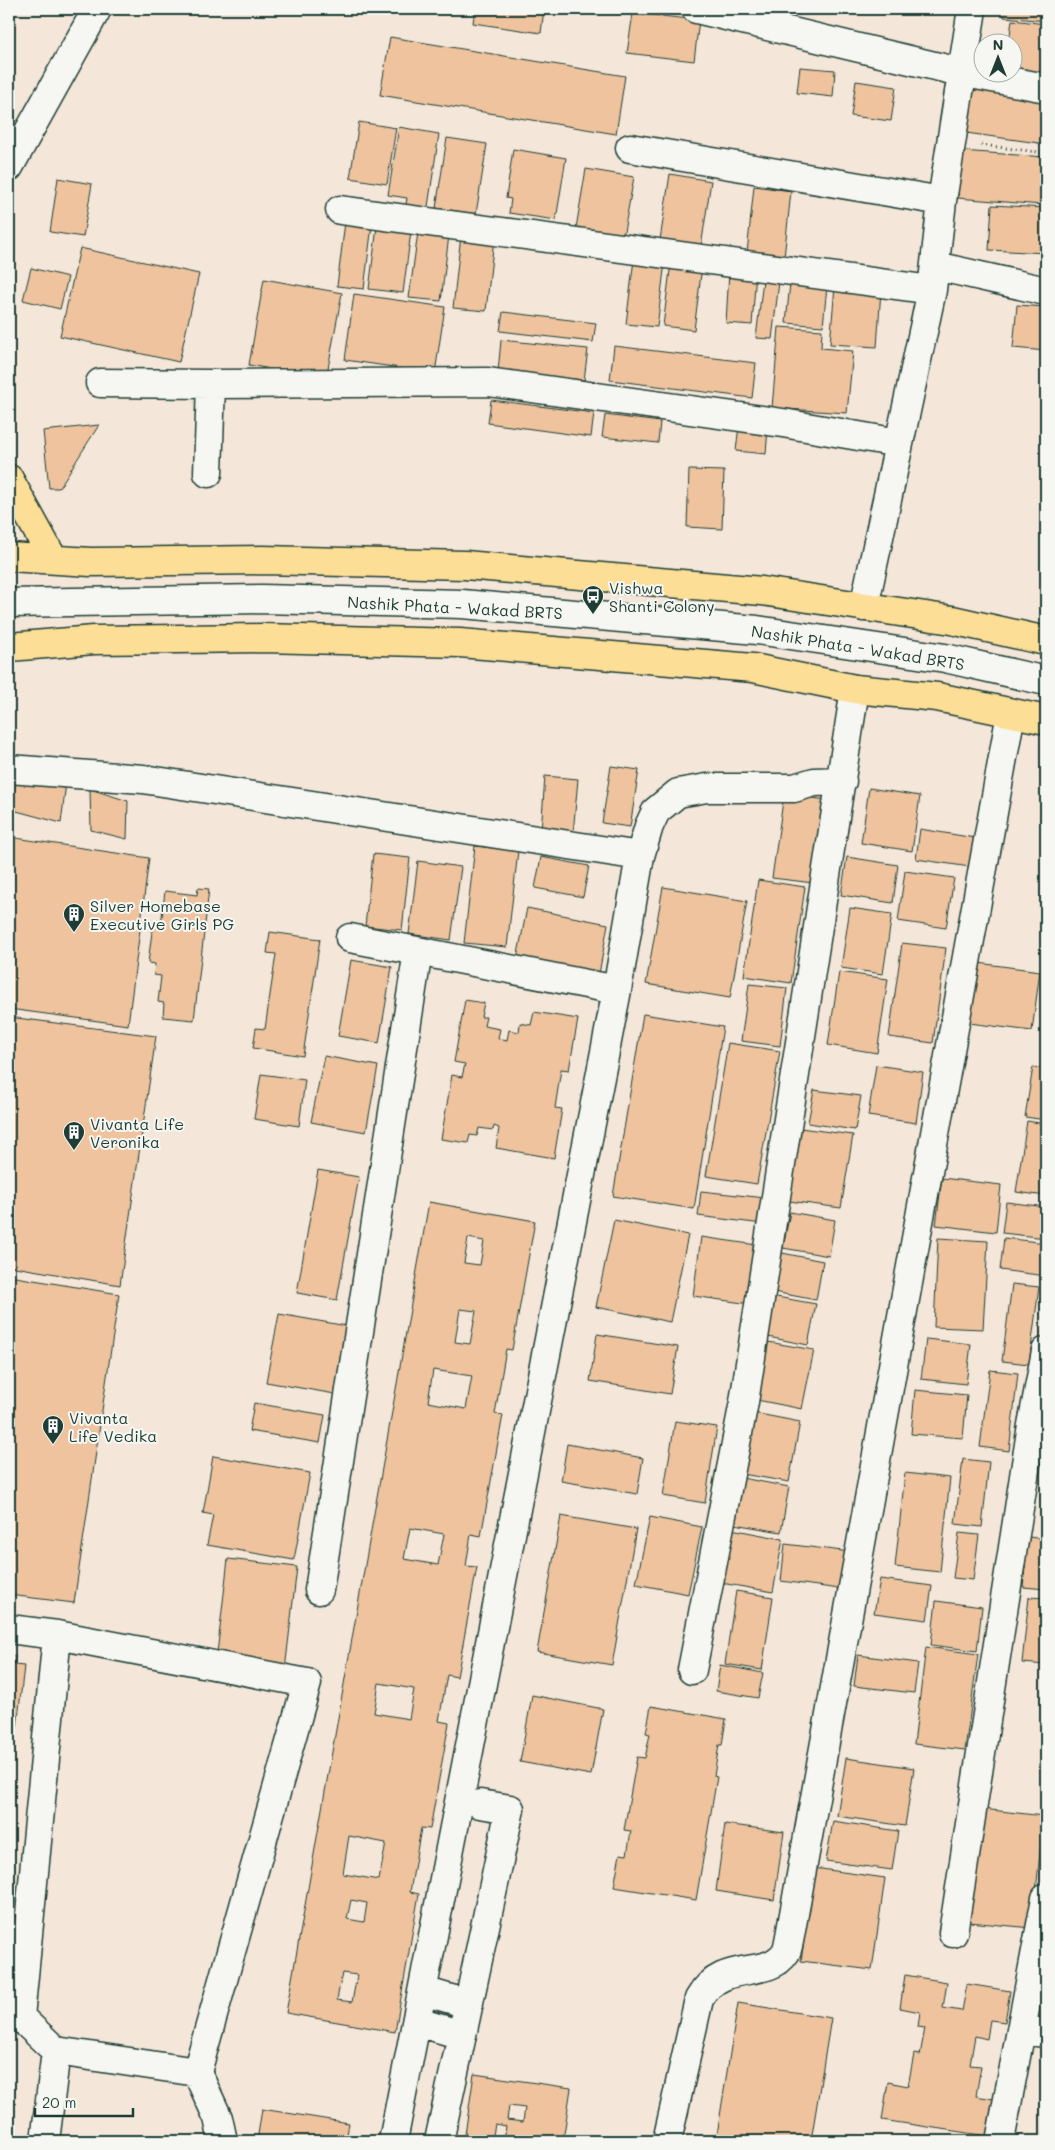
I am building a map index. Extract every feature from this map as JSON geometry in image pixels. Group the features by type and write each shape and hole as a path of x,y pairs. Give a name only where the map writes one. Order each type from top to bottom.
{"main road":[{"path":"9,479 53,560"},
{"path":"9,557 91,562 263,560 465,566 762,591 952,620 1046,642"},
{"path":"9,647 94,640 262,638 460,643 753,668 855,689 937,697 1046,720"}],"street":[{"path":"696,9 960,72 1046,88"},
{"path":"864,606 934,278 950,141 972,9"},
{"path":"9,167 90,11"},
{"path":"630,148 942,201"},
{"path":"340,210 1046,291"},
{"path":"100,383 488,382 783,423 899,443"},
{"path":"208,473 211,384"},
{"name":"Nashik Phata - Wakad BRTS","path":"9,603 262,599 462,604 757,630 945,658 1046,681"},
{"path":"692,1670 744,1402 855,689"},
{"path":"667,2141 698,1998 705,1987 720,1976 773,1964 786,1952 790,1936 1011,713"},
{"path":"9,769 143,779 640,856"},
{"path":"393,2141 616,990 640,856 649,826 656,811 678,793 707,788 794,788 814,782 842,781"},
{"path":"350,938 616,990"},
{"path":"319,1590 418,951"},
{"path":"953,1932 1032,1425 1046,1351"},
{"path":"9,1629 57,1635 306,1683 197,2072 218,2118 223,2141"},
{"path":"57,1635 14,2017 56,2051 197,2072"},
{"path":"440,2141 510,1809 480,1804"},
{"path":"1000,2141 1034,2032 1046,1898"},
{"path":"423,1992 468,2004"},
{"path":"417,2022 462,2035"},
{"path":"45,2141 56,2051"}],"path":[{"path":"950,141 1046,153"}],"building":[{"path":"475,9 544,9 541,33 473,23"},
{"path":"911,9 951,9 950,13"},
{"path":"1005,9 1046,9 1046,21 1004,17"},
{"path":"633,13 699,20 694,61 627,53"},
{"path":"1012,20 1046,24 1046,80 1022,74 1022,32 1010,32"},
{"path":"390,37 625,76 616,134 380,95"},
{"path":"800,67 835,70 833,97 797,93"},
{"path":"856,81 896,87 891,121 851,116"},
{"path":"973,85 1046,95 1046,144 966,133"},
{"path":"359,122 396,128 387,184 350,178"},
{"path":"399,127 439,134 427,213 405,209 407,198 388,195"},
{"path":"447,138 487,144 476,214 436,208"},
{"path":"513,149 566,158 556,220 509,213 511,199 506,198"},
{"path":"961,151 1045,157 1042,205 958,198"},
{"path":"586,169 634,177 623,237 576,228"},
{"path":"670,174 711,181 701,247 660,240"},
{"path":"58,178 92,184 83,237 50,232"},
{"path":"754,186 791,191 784,258 747,253"},
{"path":"992,205 1046,208 1046,253 989,250"},
{"path":"345,222 372,225 364,289 337,286"},
{"path":"377,227 411,231 403,293 369,289"},
{"path":"418,232 449,235 441,301 409,298"},
{"path":"461,235 494,239 486,311 453,308"},
{"path":"80,248 199,274 179,362 60,336"},
{"path":"634,259 665,262 657,327 626,324"},
{"path":"671,262 702,266 694,330 663,326"},
{"path":"31,268 68,277 60,309 23,300"},
{"path":"729,271 756,272 752,325 726,323"},
{"path":"264,279 342,293 326,379 249,365"},
{"path":"763,280 779,282 772,339 756,338"},
{"path":"790,283 827,286 823,326 786,323"},
{"path":"835,286 881,290 877,347 830,344"},
{"path":"354,294 445,307 435,373 345,360"},
{"path":"1017,305 1046,307 1046,351 1013,348"},
{"path":"503,312 596,323 593,342 500,331"},
{"path":"779,327 822,330 821,348 853,351 847,413 772,408"},
{"path":"501,340 588,349 584,380 498,372"},
{"path":"614,346 756,363 752,398 610,380"},
{"path":"491,400 594,413 591,437 488,423"},
{"path":"605,415 660,422 658,443 602,437"},
{"path":"99,425 59,488 49,488 43,431"},
{"path":"739,425 768,428 766,454 736,451"},
{"path":"689,470 724,471 722,529 687,527"},
{"path":"611,766 639,770 630,827 602,823"},
{"path":"545,776 578,779 573,834 541,832"},
{"path":"17,777 66,783 61,823 9,809"},
{"path":"869,788 920,796 912,851 861,843"},
{"path":"90,789 128,801 127,839 91,830"},
{"path":"784,794 834,801 822,884 772,878"},
{"path":"920,829 975,838 970,867 916,859"},
{"name":"Silver Homebase Executive Girls PG","path":"9,837 149,858 128,1025 9,1009"},
{"path":"475,846 518,851 507,947 464,943"},
{"path":"373,854 410,858 402,930 365,926"},
{"path":"541,857 589,866 583,897 535,888"},
{"path":"847,857 898,865 893,903 841,895"},
{"path":"418,861 461,867 451,940 409,934"},
{"path":"905,871 954,878 946,928 898,921"},
{"path":"758,880 805,887 791,983 744,976"},
{"path":"663,887 747,901 730,998 646,984"},
{"path":"198,888 209,889 194,1020 163,1017 164,1003 158,1002 161,976 154,975 155,964 148,963 153,924 161,925 165,891 197,895"},
{"path":"527,908 608,924 599,974 517,959"},
{"path":"850,908 892,914 883,974 841,968"},
{"path":"270,932 320,939 303,1056 253,1048 256,1028 265,1029 276,954 267,953"},
{"path":"902,943 946,948 933,1043 889,1037"},
{"path":"351,960 392,967 379,1043 338,1036"},
{"path":"978,963 1040,971 1032,1031 969,1023"},
{"path":"839,972 888,979 877,1053 828,1045"},
{"path":"749,984 787,988 780,1046 741,1041"},
{"path":"465,1000 484,1003 481,1017 486,1017 484,1026 500,1029 498,1038 507,1040 509,1030 519,1032 520,1023 531,1025 534,1012 578,1019 569,1070 561,1069 555,1108 562,1109 554,1158 496,1148 499,1128 494,1126 493,1130 479,1128 477,1136 470,1135 468,1143 441,1139 452,1075 462,1077 465,1064 454,1062"},
{"path":"643,1014 723,1027 694,1209 613,1196"},
{"name":"Vivanta Life Veronika","path":"9,1017 156,1036 120,1285 9,1266"},
{"path":"1046,1034 1046,1063 1043,1062"},
{"path":"728,1043 780,1051 757,1184 706,1176"},
{"path":"324,1056 378,1066 366,1132 311,1122"},
{"path":"876,1065 923,1072 916,1123 868,1116"},
{"path":"1033,1067 1046,1069 1046,1120 1025,1117"},
{"path":"261,1074 305,1080 299,1126 254,1119"},
{"path":"814,1090 861,1096 855,1130 808,1123"},
{"path":"1027,1121 1046,1124 1046,1196 1016,1192"},
{"path":"800,1128 853,1135 841,1208 789,1201"},
{"path":"318,1170 359,1177 337,1300 297,1293"},
{"path":"942,1178 1001,1185 996,1232 936,1225"},
{"path":"701,1191 766,1198 763,1224 698,1216"},
{"path":"429,1202 535,1221 512,1350 506,1349 495,1414 503,1415 481,1536 471,1534 466,1566 477,1567 457,1677 447,1675 439,1721 449,1723 430,1829 421,1828 410,1892 419,1894 395,2032 286,2013","holes":["468,1238 484,1241 480,1265 464,1263","460,1309 476,1311 470,1344 455,1342","433,1370 472,1376 466,1409 428,1402","410,1528 444,1534 438,1565 404,1559","379,1683 414,1689 409,1719 374,1713","349,1836 386,1843 379,1880 343,1874","351,1900 367,1903 364,1922 347,1919","342,1973 357,1975 352,2002 337,2000"]},
{"path":"1006,1202 1046,1207 1046,1238 1002,1233"},
{"path":"790,1212 835,1220 829,1256 783,1248"},
{"path":"614,1220 688,1235 670,1322 596,1307"},
{"path":"701,1237 757,1245 750,1304 693,1296"},
{"path":"938,1238 988,1241 983,1329 934,1327"},
{"path":"1004,1238 1046,1243 1046,1276 1000,1270"},
{"path":"782,1253 823,1261 816,1300 774,1292"},
{"name":"Vivanta Life Vedika","path":"9,1276 119,1294 74,1603 9,1595"},
{"path":"1012,1284 1039,1287 1029,1364 1002,1361"},
{"path":"771,1296 816,1304 808,1345 763,1336"},
{"path":"279,1314 347,1326 335,1394 266,1382"},
{"path":"597,1334 678,1347 670,1394 590,1381"},
{"path":"926,1339 971,1344 966,1384 921,1379"},
{"path":"768,1342 814,1350 802,1409 757,1400"},
{"path":"990,1370 1018,1373 1009,1451 980,1447"},
{"path":"915,1390 967,1395 963,1438 911,1434"},
{"path":"254,1403 325,1415 320,1443 249,1431"},
{"path":"754,1413 800,1422 789,1482 742,1474"},
{"path":"675,1421 717,1427 705,1503 663,1496"},
{"path":"567,1444 643,1458 637,1494 561,1481"},
{"path":"213,1456 310,1473 294,1560 207,1545 213,1515 203,1513"},
{"path":"963,1459 989,1462 982,1527 955,1524"},
{"path":"905,1473 950,1478 940,1572 895,1567"},
{"path":"742,1478 789,1487 781,1532 734,1524"},
{"path":"561,1516 636,1529 612,1665 537,1652"},
{"path":"650,1517 702,1527 688,1594 636,1584"},
{"path":"731,1529 783,1539 773,1592 721,1583"},
{"path":"959,1533 979,1535 973,1580 953,1578"},
{"path":"1028,1537 1046,1539 1046,1589 1023,1587"},
{"path":"785,1544 851,1552 847,1590 781,1581"},
{"path":"228,1559 297,1567 285,1670 216,1662"},
{"path":"880,1579 932,1586 927,1620 874,1613"},
{"path":"736,1591 773,1597 762,1670 725,1664"},
{"path":"1029,1597 1046,1598 1046,1665 1022,1663"},
{"path":"936,1601 982,1607 977,1651 931,1645"},
{"path":"926,1647 978,1654 965,1750 914,1744"},
{"path":"9,1655 15,1656 14,1665 24,1666 17,1727 9,1726"},
{"path":"858,1655 918,1663 914,1693 854,1686"},
{"path":"720,1665 763,1673 758,1698 716,1691"},
{"path":"532,1695 603,1709 591,1775 520,1762"},
{"path":"651,1706 726,1719 722,1745 719,1745 714,1776 717,1777 696,1900 614,1887 620,1854 627,1855 631,1831 624,1830 637,1757 645,1758 650,1734 646,1733"},
{"path":"846,1758 914,1768 905,1826 837,1816"},
{"path":"982,1809 1044,1816 1032,1928 969,1922"},
{"path":"833,1821 898,1831 892,1870 826,1861"},
{"path":"725,1824 784,1832 774,1900 716,1891"},
{"path":"814,1868 885,1878 872,1970 801,1961"},
{"path":"905,1975 947,1982 943,2008 962,2011 967,1984 1010,1991 1005,2022 990,2020 987,2039 975,2036 970,2065 981,2066 976,2096 993,2099 987,2136 882,2120 888,2082 908,2086 914,2054 920,2055 925,2028 918,2027 920,2012 900,2008"},
{"path":"738,2003 831,2018 811,2141 716,2141"},
{"path":"474,2074 571,2088 563,2141 504,2141 506,2126 495,2124 492,2141 464,2141","holes":["509,2106 525,2108 523,2122 507,2120"]},
{"path":"262,2109 349,2123 346,2141 257,2141"}],"place":[{"name":"Vishwa Shanti Colony","path":"593,615"},
{"name":"Silver Homebase Executive Girls PG","path":"74,933"},
{"name":"Vivanta Life Veronika","path":"74,1151"},
{"name":"Vivanta Life Vedika","path":"53,1445"}]}
